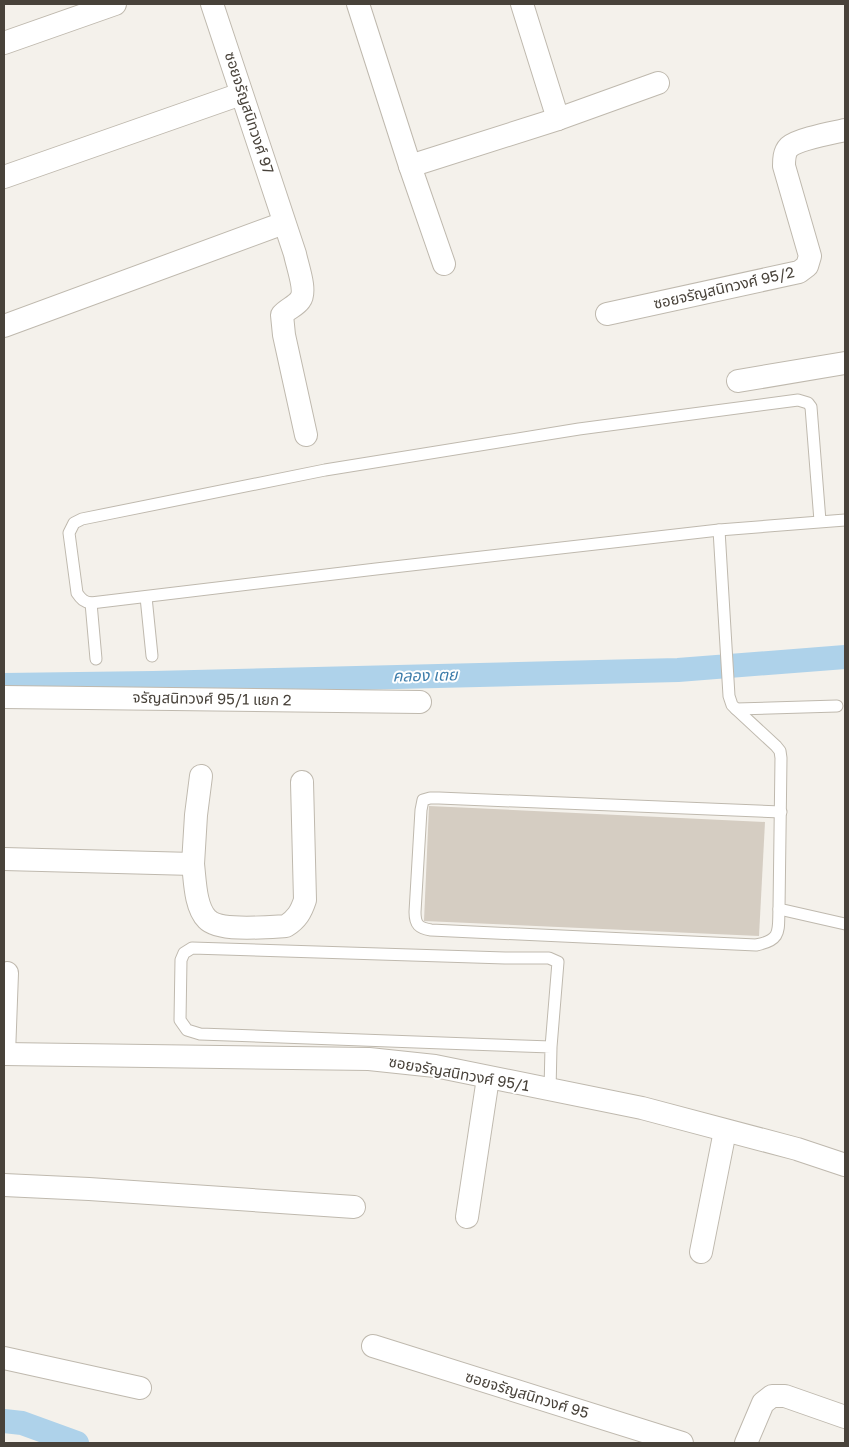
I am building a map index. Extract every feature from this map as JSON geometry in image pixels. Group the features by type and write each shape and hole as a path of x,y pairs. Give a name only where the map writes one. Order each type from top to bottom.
{"street":[{"path":"4,43 91,8 115,4"},
{"name":"ซอยจรัญสนิทวงศ์ 97","path":"212,4 295,254 303,291 299,302 287,309 282,316 284,335 306,436"},
{"path":"358,4 410,166 444,264"},
{"path":"522,4 558,119"},
{"path":"410,166 558,119 658,83"},
{"path":"4,177 242,94"},
{"name":"ซอยจรัญสนิทวงศ์ 95/2","path":"607,314 799,272 807,266 810,256 784,166 784,155 789,148 803,141 845,130"},
{"path":"4,326 284,223"},
{"path":"738,381 845,363"},
{"name":"จรัญสนิทวงศ์ 95/1 แยก 2","path":"4,697 420,702"},
{"path":"201,776 193,864 196,894 207,920 225,927 286,926 300,915 305,900 302,782"},
{"path":"4,859 193,864"},
{"path":"4,1054 7,973"},
{"name":"ซอยจรัญสนิทวงศ์ 95/1","path":"4,1054 368,1059 435,1066 642,1108 797,1149 845,1165"},
{"path":"467,1217 488,1078"},
{"path":"701,1252 725,1131"},
{"path":"4,1185 354,1207"},
{"name":"ซอยจรัญสนิทวงศ์ 95","path":"373,1346 682,1443"},
{"path":"4,1358 140,1388"},
{"path":"746,1443 763,1403 772,1396 785,1396 845,1416"}],"lane":[{"path":"820,521 811,408 808,402 798,400 580,429 334,469 82,520 74,523 69,533 69,539 77,593 81,599 91,603 376,568 719,530 845,520"},
{"path":"719,530 729,696 732,705 771,740 780,751 782,764 779,909 776,937 770,942 756,945 431,930 417,925 415,912 421,810 423,800 425,799 781,812"},
{"path":"146,596 152,656"},
{"path":"91,603 96,659"},
{"path":"736,709 836,706"},
{"path":"779,909 845,924"},
{"path":"550,1090 551,1047 558,962 549,958 192,948 184,953 181,960 180,1020 187,1030 200,1034 551,1047"}],"building":[{"path":"429,806 765,822 759,936 424,921"}],"waterway":[{"name":"คลอง เตย","path":"4,685 678,670 845,657"},
{"path":"4,1421 22,1423 77,1443"}]}
